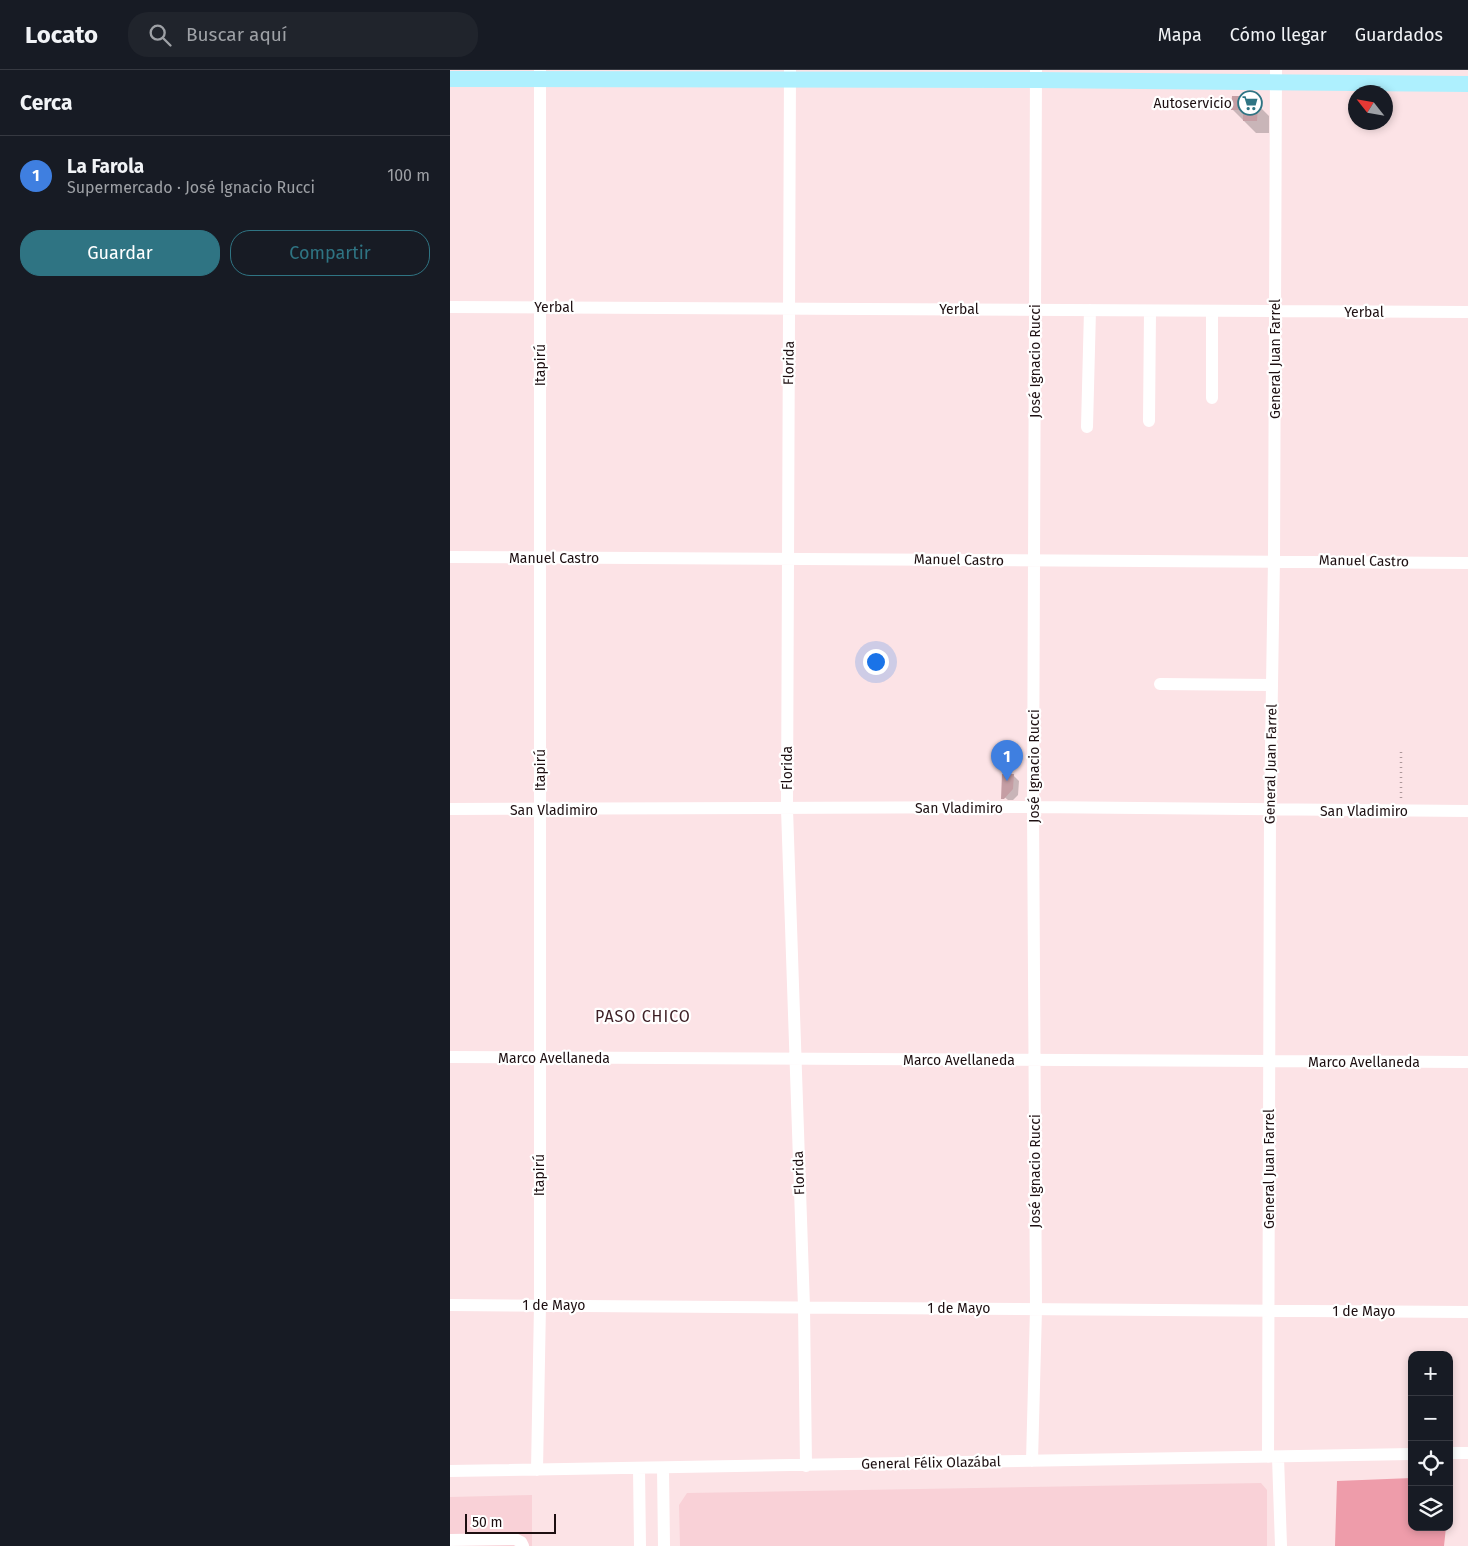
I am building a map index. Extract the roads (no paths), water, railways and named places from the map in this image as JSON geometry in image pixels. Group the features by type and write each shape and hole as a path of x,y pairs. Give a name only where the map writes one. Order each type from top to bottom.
{"main road":[{"path":"450,79 540,75 1276,76 1468,84"}],"street":[{"name":"Itapirú","path":"537,1470 540,1305 538,1058 540,75"},
{"name":"Florida","path":"790,75 787,809 804,1307 806,1466"},
{"name":"José Ignacio Rucci","path":"1032,1461 1036,1309 1033,808 1036,75"},
{"name":"General Juan Farrel","path":"1276,76 1268,1311 1273,1457 1281,1546"},
{"name":"Yerbal","path":"450,307 1468,312"},
{"path":"1086,428 1090,310"},
{"path":"1149,421 1150,311"},
{"path":"1212,311 1212,398"},
{"name":"Manuel Castro","path":"450,557 1468,562"},
{"path":"1160,684 1272,685"},
{"name":"San Vladimiro","path":"450,809 1033,808 1468,811"},
{"name":"Marco Avellaneda","path":"450,1057 1468,1062"},
{"name":"1 de Mayo","path":"450,1305 1468,1312"},
{"path":"1453,1453 1468,1453"},
{"name":"General Félix Olazábal","path":"450,1471 1408,1454"},
{"path":"639,1468 640,1546"},
{"path":"663,1468 664,1546"},
{"path":"450,1540 515,1539 523,1546"}],"place":[{"name":"Autoservicio","path":"1250,103"},
{"name":"La Farola","path":"1007,781"}],"district":[{"name":"PASO CHICO","path":"643,1016"}]}
